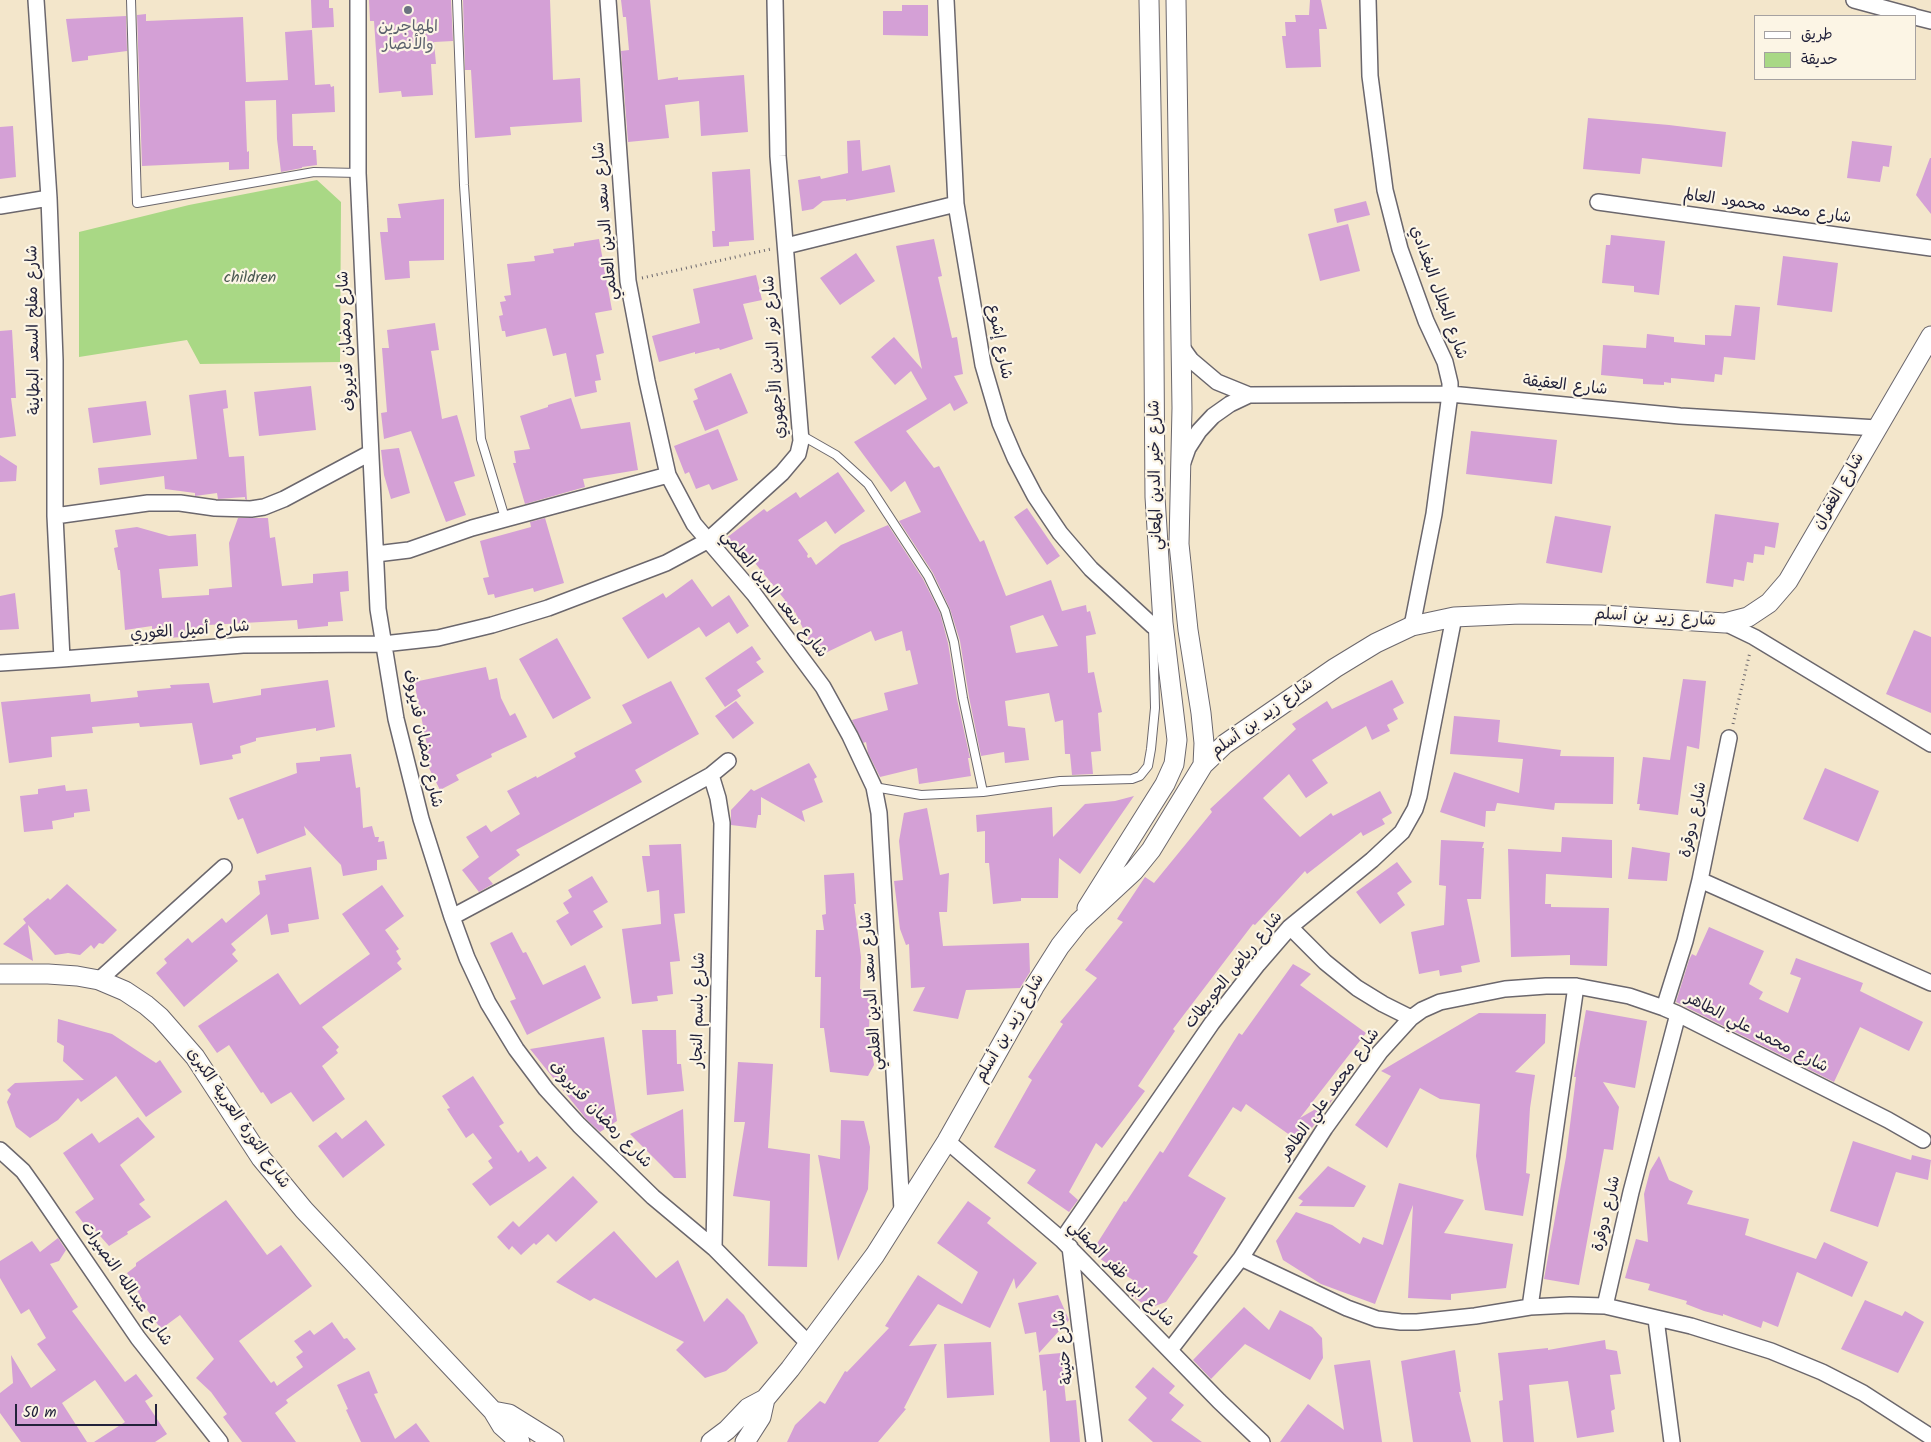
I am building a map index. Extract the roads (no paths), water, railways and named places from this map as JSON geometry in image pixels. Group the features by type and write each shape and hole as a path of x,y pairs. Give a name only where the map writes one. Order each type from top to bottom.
{"street":[{"name":"شارع مفلح السعد البطاينة","path":"36,0 49,198 55,360 55,516 62,660"},
{"name":"شارع رمضان قديروف","path":"358,0 358,173 378,609 396,719 420,819 452,916 467,958 488,1002 516,1049 546,1089 579,1125 653,1197 714,1248 809,1344"},
{"name":"شارع سعد الدين العلمي","path":"608,0 628,281 646,381 668,475 694,524 754,594 823,687 850,736 874,787 879,813 902,1210"},
{"name":"شارع نور الدين الأجهوري","path":"383,644 438,638 492,625 548,608 666,563 707,541 782,473 798,454 800,435 778,156 775,0"},
{"name":"شارع إشوع","path":"946,0 956,204 983,365 1000,424 1035,496 1060,533 1091,569 1158,624"},
{"name":"شارع خير الدين المعاني","path":"1079,922 1165,784 1174,764 1177,740 1158,624 1149,0"},
{"name":"شارع خير الدين المعاني","path":"1176,0 1181,346 1179,544 1188,630 1201,713 1204,743 1203,764"},
{"name":"شارع الجلال البغدادي","path":"1368,0 1370,76 1385,190 1400,249 1426,321 1444,362 1450,383 1434,514 1412,626"},
{"path":"1854,0 1910,15"},
{"path":"1916,17 1931,21"},
{"path":"0,206 49,198"},
{"name":"شارع محمد محمود العالم","path":"1598,202 1931,248"},
{"path":"786,246 956,204"},
{"name":"شارع الغفران","path":"1725,623 1748,617 1768,603 1788,580 1931,336"},
{"name":"شارع العقيقة","path":"1181,346 1203,372 1225,386 1249,395 1450,394 1680,416 1877,428"},
{"name":"شارع العقيقة","path":"1181,468 1188,448 1199,431 1213,416 1230,404 1249,395"},
{"path":"55,516 148,503 180,503 215,508 251,509 264,507 284,499 370,452"},
{"path":"376,554 410,550 505,518 668,475"},
{"name":"شارع زيد بن أسلم","path":"711,1442 727,1430 748,1408 765,1399 809,1344 875,1255 946,1140 1034,987 1079,922 1118,888 1151,850 1203,764 1225,744 1335,668 1376,643 1412,626 1454,617 1520,614 1601,615 1725,623 1754,637 1931,744"},
{"name":"شارع رياض الحويطات","path":"1066,1244 1212,1023 1290,927 1372,860 1402,832 1409,821 1419,796 1454,617"},
{"name":"شارع أميل الغوري","path":"0,662 62,660 243,645 383,644"},
{"name":"شارع دوقرة","path":"1605,1306 1730,738"},
{"path":"452,916 525,878 711,775 728,761"},
{"name":"شارع باسم النجار","path":"711,775 718,798 722,823 714,1248"},
{"path":"99,980 224,867"},
{"path":"1700,880 1931,983"},
{"path":"1290,927 1325,962 1357,988 1411,1018"},
{"name":"شارع الثورة العربية الكبرى","path":"0,974 48,974 99,980 125,992 146,1005 175,1032 195,1057 261,1158 304,1210 493,1411 502,1426 520,1442"},
{"path":"1530,1307 1576,986"},
{"name":"شارع محمد علي الطاهر","path":"1170,1350 1241,1258 1351,1091 1380,1052 1411,1018 1422,1010 1440,1002 1475,994 1525,987 1576,986 1630,996 1671,1011 1888,1120 1923,1140"},
{"name":"شارع ابن ظفر الصقلي","path":"946,1140 1066,1244 1219,1401 1262,1442"},
{"name":"شارع عبدالله النصيرات","path":"0,1150 23,1171 138,1338 220,1442"},
{"name":"شارع حنينة","path":"1066,1244 1094,1442"},
{"path":"1241,1258 1347,1308 1377,1319 1417,1322 1474,1316 1530,1307 1570,1305 1605,1306 1691,1326 1770,1351 1822,1372 1862,1393 1931,1437"},
{"path":"1656,1319 1672,1442"},
{"name":"شارع زيد بن أسلم","path":"745,1442 761,1417 765,1399"},
{"name":"شارع الثورة العربية الكبرى","path":"493,1411 509,1414 554,1442"}],"lane":[{"path":"130,0 137,203 314,172 358,173"},
{"path":"457,0 464,185 481,439 505,518"},
{"path":"800,435 836,456 868,484 928,576 945,610 954,642 963,698 983,792"},
{"path":"874,787 921,795 983,792 1060,781 1132,779 1140,776 1148,766 1152,749 1158,624"}],"place":[{"name":"المهاجرين والأنصار","path":"408,10"}],"park label":[{"name":"children","path":"250,279"}]}
